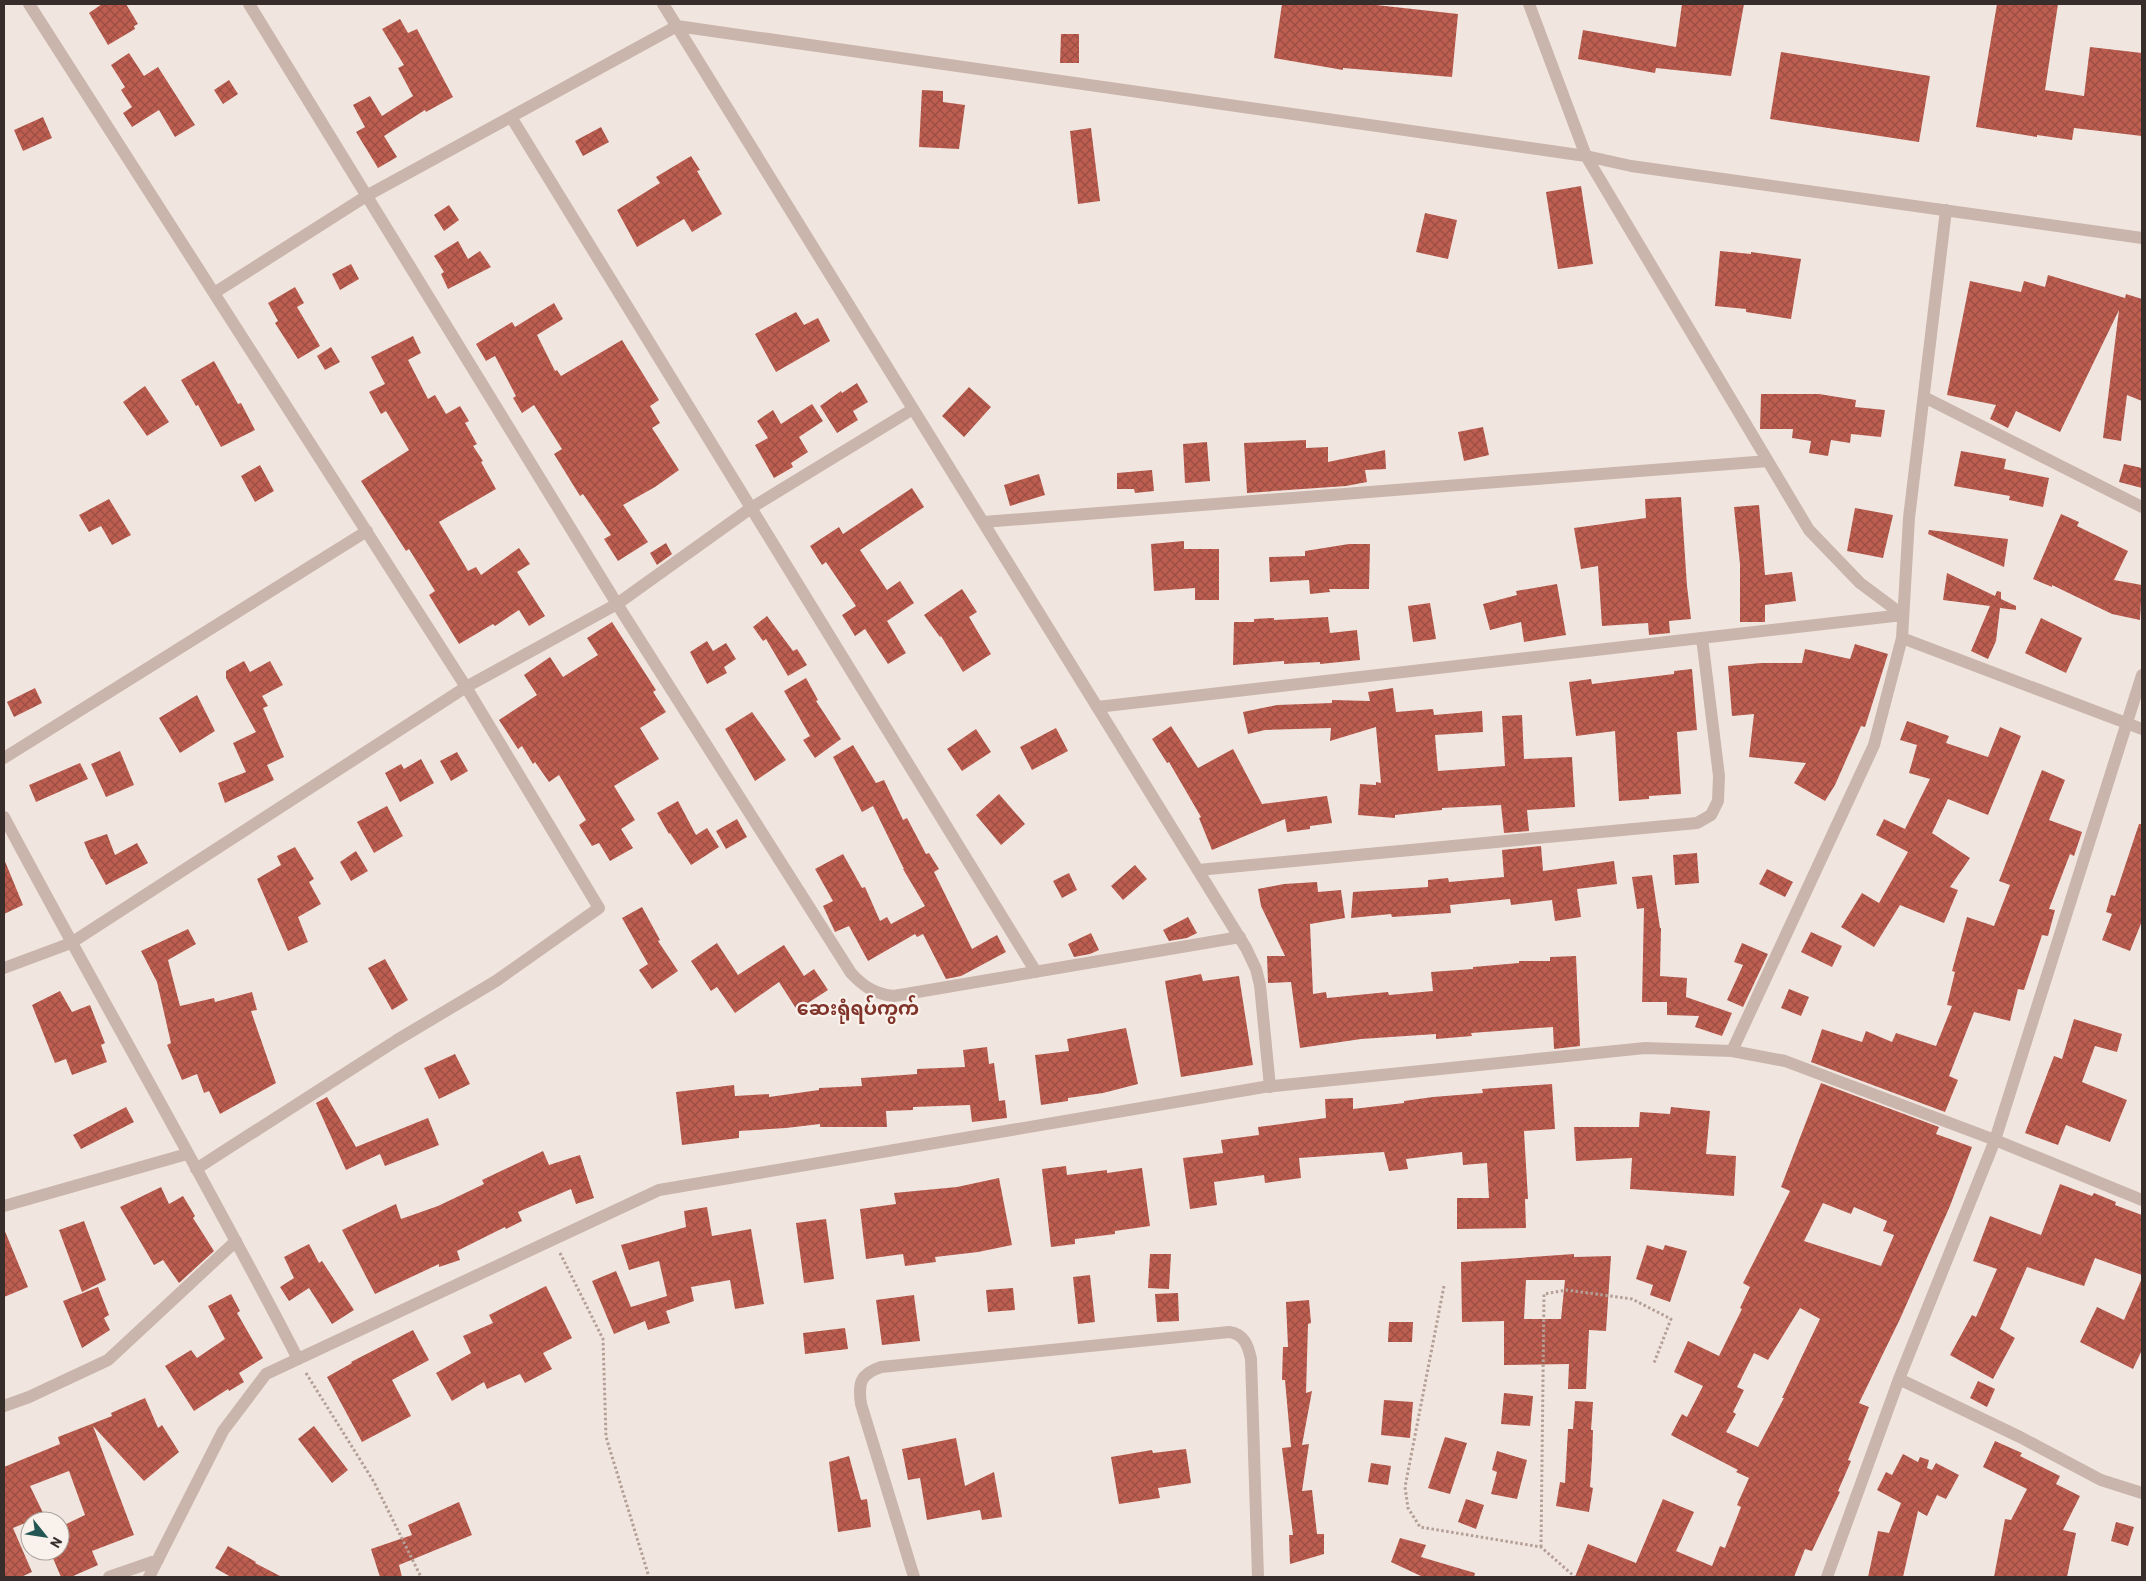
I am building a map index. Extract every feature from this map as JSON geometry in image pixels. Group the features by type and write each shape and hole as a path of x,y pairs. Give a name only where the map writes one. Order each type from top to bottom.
{"street":[{"path":"29,4 466,687 599,908 496,981 397,1040 196,1169"},
{"path":"249,4 368,195 617,604 851,974 862,984 883,994 894,996 1240,937"},
{"path":"663,4 1240,937 1256,969 1260,986 1270,1086"},
{"path":"1529,4 1586,156 1809,530 1860,583 1903,615"},
{"path":"214,294 368,195 677,26 1586,156 1631,166 2142,238"},
{"path":"511,117 1036,972"},
{"path":"1732,1051 1874,746 1902,638 1910,518 1946,210"},
{"path":"1924,397 2142,507"},
{"path":"4,968 71,944 466,687 617,604 751,508 913,409"},
{"path":"983,522 1768,461"},
{"path":"4,758 366,531"},
{"path":"1097,707 1903,615"},
{"path":"1198,870 1697,823 1711,815 1718,801 1719,776 1702,638"},
{"path":"1902,638 2142,729"},
{"path":"1827,1577 1899,1379 1995,1140 2142,675"},
{"path":"4,817 71,944 236,1241 298,1359"},
{"path":"149,1577 223,1431 266,1374 659,1190 1270,1086 1645,1048 1732,1051 1784,1061 1995,1140 2142,1200"},
{"path":"4,1206 187,1154"},
{"path":"4,1406 29,1397 108,1360 236,1241"},
{"path":"914,1577 861,1404 859,1392 862,1379 868,1371 881,1366 1228,1332 1236,1333 1243,1338 1247,1344 1251,1359 1258,1577"},
{"path":"1899,1379 2020,1437 2101,1480 2142,1492"},
{"path":"109,1577 158,1560"}],"path":[{"path":"553,1240 603,1339 606,1437 649,1577"},
{"path":"1444,1286 1405,1487 1408,1508 1420,1527 1541,1547 1575,1577"},
{"path":"1541,1547 1544,1294 1567,1290 1632,1299 1671,1318 1654,1363"},
{"path":"298,1359 374,1482 421,1577"}],"building":[{"path":"102,4 126,4 138,24 134,26 135,29 108,45 89,13"},
{"path":"1282,4 1367,4 1458,14 1452,77 1343,68 1343,70 1274,58"},
{"path":"1682,4 1744,4 1731,76 1656,68 1655,73 1578,59 1583,30 1676,47"},
{"path":"1997,4 2058,4 2045,90 2084,96 2090,47 2142,53 2142,136 2074,128 2072,140 2037,135 2037,137 1976,127"},
{"path":"400,19 408,33 417,29 453,97 426,112 425,110 384,136 397,157 378,168 356,132 365,127 353,105 370,96 382,116 413,96 398,68 404,65 382,29"},
{"path":"1061,34 1079,34 1079,63 1060,63"},
{"path":"1781,52 1930,76 1919,142 1770,119"},
{"path":"129,53 144,76 158,67 195,125 175,137 159,110 132,127 123,113 132,107 121,90 125,87 111,65"},
{"path":"229,80 238,94 223,104 214,90"},
{"path":"922,90 943,91 943,102 965,105 959,149 919,147"},
{"path":"43,117 52,138 23,151 14,130"},
{"path":"601,127 609,142 583,156 575,141"},
{"path":"1091,128 1100,201 1078,204 1070,131"},
{"path":"691,156 700,170 697,171 722,214 692,232 684,219 637,247 617,210 660,183 656,177"},
{"path":"1581,186 1593,264 1558,269 1546,192"},
{"path":"449,205 459,220 444,231 434,215"},
{"path":"1425,213 1457,220 1448,259 1416,252"},
{"path":"458,241 468,259 480,251 491,267 448,289 441,274 444,272 434,256"},
{"path":"1720,251 1751,254 1751,252 1801,259 1791,319 1746,312 1746,309 1715,306"},
{"path":"351,264 359,279 340,290 332,274"},
{"path":"2048,275 2125,298 2126,294 2142,299 2142,401 2127,395 2121,441 2103,438 2119,310 2060,432 2016,411 2008,428 1990,419 1996,405 1947,395 1970,281 2021,292 2024,281 2045,287"},
{"path":"295,287 304,303 297,307 320,346 298,359 275,323 278,321 268,303"},
{"path":"554,303 563,319 537,335 555,371 557,370 561,376 622,340 659,400 650,406 660,423 652,428 679,470 655,487 623,505 648,542 618,561 604,539 611,535 583,494 580,496 554,454 562,449 534,405 522,413 513,398 516,396 495,356 486,361 476,344 512,322 515,327"},
{"path":"796,312 804,325 818,318 830,341 776,372 755,334"},
{"path":"413,336 421,353 408,360 428,399 435,395 446,414 460,406 469,421 465,423 477,444 473,446 483,461 481,462 496,489 439,522 468,571 476,567 481,575 519,548 530,564 517,572 545,616 529,626 519,610 495,626 493,624 459,644 429,595 435,591 409,549 406,551 361,481 409,450 386,411 381,414 369,392 385,384 371,357"},
{"path":"331,347 340,362 325,370 317,356"},
{"path":"214,361 238,404 241,403 255,430 221,447 198,405 196,406 181,380"},
{"path":"857,383 868,402 853,411 858,420 837,433 820,406 841,391 842,393"},
{"path":"145,386 169,422 147,436 123,402"},
{"path":"969,387 991,407 964,437 942,416"},
{"path":"1761,394 1819,394 1856,400 1855,407 1885,410 1881,437 1851,434 1850,443 1831,440 1828,456 1809,453 1811,441 1792,438 1793,429 1760,429"},
{"path":"812,404 823,421 799,437 808,452 791,463 793,467 774,478 755,445 768,438 757,421 773,410 781,424"},
{"path":"1483,427 1489,455 1464,461 1458,432"},
{"path":"1306,440 1306,448 1328,447 1328,462 1385,450 1386,469 1365,470 1367,482 1346,486 1247,493 1244,443"},
{"path":"1207,442 1210,481 1185,483 1183,444"},
{"path":"1961,451 2006,459 2004,469 2049,478 2043,507 2009,500 2010,496 1954,486"},
{"path":"2124,464 2142,468 2142,488 2119,482"},
{"path":"260,465 274,491 255,502 241,476"},
{"path":"1152,470 1154,491 1135,493 1134,489 1117,489 1117,473"},
{"path":"1039,474 1045,495 1010,506 1004,485"},
{"path":"912,488 924,507 860,550 887,590 900,581 914,603 887,621 906,653 888,664 865,629 855,636 842,615 856,606 826,562 822,565 810,546 839,527 843,534"},
{"path":"1681,497 1691,619 1669,621 1670,633 1649,635 1648,623 1602,626 1598,566 1581,569 1574,528 1646,518 1645,499"},
{"path":"109,499 131,535 112,545 101,526 89,532 79,515"},
{"path":"1759,505 1765,575 1792,572 1796,601 1765,605 1765,622 1740,622 1740,564 1734,507"},
{"path":"1855,508 1893,515 1883,558 1847,551"},
{"path":"2061,514 2079,522 2077,526 2128,551 2114,580 2142,585 2140,620 2112,614 2052,585 2052,587 2033,579"},
{"path":"1929,530 2008,539 2004,567 1928,534"},
{"path":"1184,541 1184,549 1219,549 1219,600 1195,600 1195,588 1154,591 1151,544"},
{"path":"666,543 672,554 657,565 650,553"},
{"path":"1349,544 1370,544 1369,589 1329,589 1330,592 1310,594 1309,580 1270,582 1269,557 1305,556 1305,551"},
{"path":"1947,573 1995,596 1997,591 2001,592 2001,599 2016,606 2016,610 2000,608 1996,641 1988,659 1971,651 1990,606 1943,600"},
{"path":"1557,584 1566,635 1524,642 1521,622 1490,630 1483,604 1517,595 1516,591"},
{"path":"962,589 977,612 969,617 991,654 963,672 941,636 924,615"},
{"path":"1430,603 1436,639 1413,642 1408,606"},
{"path":"767,616 793,651 797,649 807,665 788,676 766,639 763,641 753,627"},
{"path":"1328,617 1330,633 1357,630 1360,660 1320,664 1320,662 1284,664 1284,661 1233,665 1234,622 1254,622 1254,619 1274,618 1274,620"},
{"path":"2041,618 2082,638 2066,673 2025,653"},
{"path":"612,622 656,690 653,692 666,712 640,728 659,759 614,786 635,820 621,829 633,848 610,861 599,843 592,846 579,825 586,820 559,775 549,782 535,762 533,764 522,746 518,749 499,720 537,695 524,675 550,657 563,677 598,655 587,638"},
{"path":"707,641 713,651 726,643 736,659 724,667 727,673 707,684 690,652"},
{"path":"1855,644 1888,654 1865,727 1861,726 1835,785 1825,801 1794,783 1806,763 1749,757 1754,714 1732,716 1728,666 1761,663 1802,663 1805,649 1850,659"},
{"path":"244,661 250,672 270,661 283,685 262,696 268,706 263,708 284,757 267,765 274,780 225,803 218,783 246,772 233,743 256,732 226,678 226,671"},
{"path":"1692,669 1697,730 1677,732 1681,794 1649,796 1649,799 1619,801 1615,731 1576,736 1569,682 1591,679 1592,684 1674,674 1674,671"},
{"path":"806,678 818,700 816,701 841,739 815,758 803,740 810,736 784,691"},
{"path":"35,688 42,703 14,717 7,702"},
{"path":"1393,688 1396,712 1433,709 1434,715 1482,711 1483,732 1435,735 1438,771 1505,766 1502,716 1522,715 1524,759 1572,757 1575,807 1527,810 1529,831 1504,833 1501,805 1442,808 1442,810 1395,815 1395,818 1358,815 1360,784 1376,785 1376,782 1381,783 1376,727 1330,741 1331,728 1265,730 1248,734 1243,712 1277,705 1332,703 1332,700 1370,701 1368,692"},
{"path":"197,695 215,731 180,753 159,718"},
{"path":"752,712 786,760 755,781 725,729"},
{"path":"1907,721 1949,736 1946,743 1988,757 2000,727 2021,736 1988,815 1948,799 1932,833 1970,858 1950,887 1958,890 1944,923 1900,905 1874,947 1841,927 1862,893 1879,903 1908,852 1876,835 1884,819 1905,829 1930,779 1909,773 1917,745 1900,740"},
{"path":"1171,726 1198,768 1233,749 1262,804 1327,796 1332,823 1310,826 1310,829 1287,832 1285,819 1212,850 1199,818 1201,817 1169,762 1167,763 1152,739"},
{"path":"1056,728 1068,751 1032,770 1020,747"},
{"path":"976,729 991,752 962,771 947,749"},
{"path":"853,745 876,783 884,780 903,820 907,818 926,854 929,853 939,869 934,872 972,949 997,935 1006,952 961,976 946,979 923,934 917,937 915,934 868,961 849,926 835,932 823,906 833,901 815,869 843,854 862,888 865,887 880,921 887,917 891,924 925,906 903,869 873,806 862,812 833,757"},
{"path":"120,751 134,785 106,797 91,764"},
{"path":"457,752 468,771 451,781 440,761"},
{"path":"421,759 434,783 400,802 385,773 401,764 404,769"},
{"path":"80,763 88,779 36,802 29,785"},
{"path":"2042,770 2065,780 2049,820 2082,832 2074,856 2070,854 2049,909 2055,910 2048,936 2042,935 2024,990 2018,989 2010,1021 1974,1012 1949,1076 1958,1080 1945,1112 1811,1062 1822,1029 1862,1042 1866,1031 1892,1042 1896,1033 1936,1046 1952,1006 1947,1005 1955,972 1952,971 1967,917 1994,926 2010,885 1999,881"},
{"path":"999,794 1025,824 1001,845 976,815"},
{"path":"678,801 696,835 707,828 719,847 691,865 657,813"},
{"path":"387,806 403,836 374,853 357,822"},
{"path":"737,819 747,837 726,849 716,831"},
{"path":"2139,824 2142,824 2142,921 2130,951 2102,940 2112,914 2106,912 2111,895 2115,896"},
{"path":"107,834 115,855 137,843 148,863 106,885 91,859 84,842"},
{"path":"1541,846 1543,871 1614,861 1617,884 1577,889 1581,917 1555,921 1552,900 1511,905 1510,899 1450,905 1451,913 1392,917 1391,914 1351,918 1353,892 1428,887 1428,880 1448,878 1449,882 1504,877 1502,850"},
{"path":"295,847 314,879 309,882 321,904 298,917 308,942 288,951 257,879 281,865 277,856"},
{"path":"356,851 368,871 351,881 340,862"},
{"path":"1697,853 1699,883 1675,885 1673,855"},
{"path":"4,859 23,905 4,914"},
{"path":"1135,865 1147,879 1123,900 1111,886"},
{"path":"1767,869 1793,882 1785,897 1759,884"},
{"path":"1069,873 1077,890 1062,898 1053,881"},
{"path":"1652,875 1661,928 1660,976 1687,978 1686,997 1732,1013 1722,1036 1695,1027 1699,1016 1667,1015 1667,1002 1642,1002 1644,908 1637,909 1632,877"},
{"path":"1317,882 1318,892 1341,890 1345,918 1310,924 1313,994 1326,992 1327,998 1388,992 1389,995 1433,991 1431,972 1473,969 1473,967 1519,963 1519,961 1550,961 1550,957 1576,956 1580,1046 1554,1049 1553,1027 1471,1033 1472,1036 1436,1039 1436,1034 1361,1039 1300,1048 1291,982 1268,983 1267,956 1285,956 1261,906 1258,889 1284,884"},
{"path":"642,907 660,940 658,941 678,971 652,989 639,970 648,964 622,918"},
{"path":"1188,917 1197,933 1187,938 1169,941 1163,930"},
{"path":"188,929 196,944 168,960 180,1006 214,998 215,1002 252,992 257,1010 251,1011 276,1083 220,1114 209,1091 204,1093 197,1074 182,1080 167,1045 171,1043 157,982 141,951"},
{"path":"1811,932 1842,946 1832,967 1801,952"},
{"path":"1091,933 1099,950 1074,957 1068,944"},
{"path":"717,943 738,975 784,945 804,976 814,969 828,990 797,1010 779,982 735,1013 717,987 711,991 691,961"},
{"path":"1742,943 1768,954 1743,1007 1727,1000 1743,965 1734,962"},
{"path":"385,959 408,1000 392,1010 368,968"},
{"path":"1201,974 1203,981 1239,976 1253,1065 1181,1077 1165,981"},
{"path":"1789,989 1809,997 1801,1016 1781,1008"},
{"path":"60,991 72,1012 90,1005 105,1043 101,1045 107,1062 72,1075 66,1059 55,1063 32,1005"},
{"path":"2074,1019 2122,1034 2117,1052 2095,1046 2082,1082 2127,1100 2110,1142 2066,1125 2058,1145 2025,1133 2054,1056 2062,1059"},
{"path":"1126,1028 1138,1084 1103,1093 1068,1098 1068,1101 1041,1105 1035,1055 1069,1051 1067,1039"},
{"path":"987,1047 989,1064 994,1063 999,1101 1005,1100 1007,1118 972,1122 970,1105 913,1107 913,1110 886,1111 887,1127 820,1127 820,1124 739,1131 739,1138 682,1145 676,1092 734,1085 735,1096 769,1094 769,1097 819,1090 819,1088 862,1086 861,1078 917,1074 917,1069 965,1067 963,1050"},
{"path":"455,1054 470,1084 439,1099 424,1068"},
{"path":"1821,1083 1939,1127 1936,1134 1972,1147 1950,1206 1900,1319 1859,1403 1869,1407 1848,1460 1851,1461 1838,1491 1840,1492 1812,1551 1805,1549 1794,1577 1575,1577 1588,1544 1636,1563 1663,1499 1694,1512 1676,1551 1712,1566 1720,1546 1725,1548 1741,1507 1737,1505 1749,1478 1736,1472 1738,1470 1671,1435 1682,1414 1687,1417 1703,1386 1674,1372 1688,1341 1719,1356 1742,1309 1740,1308 1750,1287 1743,1283 1790,1191 1781,1187","holes":["1823,1203 1851,1214 1854,1207 1887,1221 1883,1231 1894,1235 1881,1266 1804,1241","1800,1308 1820,1319 1782,1398 1784,1398 1758,1447 1726,1432 1736,1414 1733,1412 1744,1390 1737,1387 1754,1353 1768,1360"]},
{"path":"1552,1084 1555,1129 1524,1131 1528,1199 1525,1199 1526,1228 1457,1229 1457,1198 1489,1198 1487,1163 1463,1165 1462,1152 1406,1159 1408,1169 1389,1171 1384,1152 1299,1158 1301,1178 1265,1183 1264,1175 1214,1182 1217,1205 1190,1209 1183,1158 1223,1153 1221,1140 1259,1135 1258,1127 1326,1118 1325,1099 1353,1098 1353,1109 1404,1103 1404,1101 1433,1097 1483,1093 1482,1089"},
{"path":"327,1097 356,1147 428,1118 439,1145 385,1166 380,1154 346,1170 316,1103"},
{"path":"126,1107 134,1122 81,1149 73,1135"},
{"path":"1671,1107 1710,1111 1706,1154 1736,1156 1734,1196 1630,1189 1632,1158 1576,1161 1574,1127 1639,1127 1640,1112 1670,1114"},
{"path":"543,1151 549,1165 580,1155 594,1198 576,1204 571,1189 518,1212 522,1221 506,1229 505,1227 457,1251 460,1260 439,1267 439,1264 375,1294 342,1230 396,1204 401,1219 438,1206 484,1184 482,1180"},
{"path":"1066,1166 1067,1175 1107,1170 1107,1173 1142,1168 1150,1226 1115,1231 1115,1234 1075,1239 1075,1244 1051,1247 1042,1169"},
{"path":"999,1178 1012,1245 978,1252 935,1257 936,1262 905,1266 903,1254 866,1259 860,1209 896,1204 894,1193 957,1187"},
{"path":"2060,1184 2092,1196 2094,1193 2116,1202 2115,1205 2142,1215 2142,1275 2095,1258 2084,1286 2027,1267 2000,1329 2015,1338 1993,1379 1950,1355 1972,1315 1976,1317 1997,1269 1973,1261 1990,1216 2041,1235"},
{"path":"161,1187 169,1204 183,1196 195,1216 193,1218 214,1251 179,1283 163,1260 154,1265 120,1207"},
{"path":"707,1207 712,1236 751,1229 764,1304 735,1309 730,1280 691,1287 694,1301 666,1311 670,1323 648,1330 645,1321 614,1334 592,1281 616,1271 631,1307 667,1296 659,1261 629,1270 621,1245 686,1227 684,1211"},
{"path":"826,1219 834,1279 804,1283 796,1223"},
{"path":"84,1221 106,1280 82,1292 59,1230"},
{"path":"4,1229 28,1287 4,1297"},
{"path":"309,1244 319,1263 322,1261 354,1310 332,1324 309,1288 289,1301 280,1287 294,1278 284,1257"},
{"path":"1647,1245 1663,1250 1665,1245 1687,1251 1670,1302 1650,1295 1653,1285 1636,1279"},
{"path":"1150,1254 1171,1254 1169,1289 1148,1288"},
{"path":"1574,1254 1574,1257 1611,1256 1606,1331 1589,1330 1586,1389 1568,1389 1569,1364 1504,1365 1504,1321 1462,1322 1461,1262","holes":["1526,1280 1565,1280 1561,1319 1524,1319"]},
{"path":"1090,1275 1095,1322 1078,1324 1073,1277"},
{"path":"2142,1278 2142,1350 2133,1369 2080,1342 2097,1307 2124,1320"},
{"path":"546,1286 572,1338 543,1353 552,1369 525,1383 520,1374 487,1389 484,1382 452,1401 436,1373 471,1353 463,1336 493,1323 489,1315"},
{"path":"98,1287 109,1315 104,1318 110,1330 82,1348 63,1301"},
{"path":"1013,1288 1015,1310 988,1312 986,1290"},
{"path":"1178,1293 1179,1321 1157,1322 1155,1294"},
{"path":"231,1294 240,1311 237,1313 263,1358 239,1373 244,1382 229,1391 228,1389 194,1411 165,1366 191,1350 197,1358 225,1339 208,1306"},
{"path":"914,1295 920,1341 882,1345 876,1300"},
{"path":"1309,1300 1311,1323 1308,1324 1306,1393 1312,1391 1302,1445 1309,1444 1302,1491 1312,1490 1317,1534 1324,1534 1324,1554 1290,1564 1289,1535 1293,1535 1282,1448 1291,1447 1285,1380 1282,1380 1283,1347 1288,1347 1286,1302"},
{"path":"1389,1322 1413,1322 1412,1342 1388,1342"},
{"path":"845,1328 848,1349 805,1354 803,1333"},
{"path":"413,1330 429,1360 392,1380 411,1416 362,1442 327,1377 351,1362"},
{"path":"1978,1381 1995,1389 1987,1407 1970,1398"},
{"path":"1504,1393 1533,1396 1530,1426 1501,1424"},
{"path":"145,1398 158,1428 162,1425 179,1452 144,1481 93,1426 134,1535 92,1551 98,1565 71,1577 61,1577 54,1561 70,1561 70,1522 85,1515 69,1471 30,1486 42,1511 20,1511 20,1525 13,1528 20,1544 20,1561 27,1561 32,1572 21,1577 4,1577 4,1467 60,1444 58,1437 112,1416 111,1413"},
{"path":"1384,1400 1413,1402 1410,1438 1381,1435"},
{"path":"1575,1401 1593,1402 1590,1487 1593,1488 1589,1512 1556,1506 1560,1482 1565,1483 1568,1429 1573,1429"},
{"path":"314,1426 348,1470 332,1483 298,1439"},
{"path":"1445,1437 1467,1443 1450,1494 1428,1488"},
{"path":"956,1438 965,1486 994,1472 1002,1517 982,1520 980,1510 927,1520 920,1478 908,1480 902,1449"},
{"path":"1995,1441 2022,1453 2020,1456 2060,1476 2056,1484 2080,1496 2063,1530 2076,1533 2067,1577 1994,1577 2005,1519 2011,1520 2027,1489 1983,1467"},
{"path":"1186,1449 1191,1483 1158,1488 1160,1498 1119,1504 1111,1457 1152,1450 1153,1453"},
{"path":"1497,1451 1527,1460 1517,1499 1491,1494 1497,1472 1492,1470"},
{"path":"1903,1454 1918,1462 1920,1457 1929,1460 1927,1468 1932,1470 1936,1463 1959,1475 1946,1499 1937,1495 1927,1516 1918,1511 1903,1577 1868,1577 1878,1531 1889,1533 1901,1503 1877,1490 1886,1472 1892,1475"},
{"path":"849,1456 861,1500 867,1499 871,1527 838,1532 829,1462"},
{"path":"1371,1463 1391,1466 1388,1485 1368,1482"},
{"path":"1466,1499 1484,1505 1476,1529 1458,1522"},
{"path":"459,1502 472,1535 399,1565 402,1577 380,1577 371,1549 412,1535 408,1525"},
{"path":"2116,1522 2134,1527 2128,1546 2111,1541"},
{"path":"1400,1538 1426,1545 1421,1557 1475,1573 1474,1577 1423,1577 1391,1562"},
{"path":"228,1546 282,1577 231,1577 215,1568"}],"district":[{"name":"ဆေးရုံရပ်ကွက်","path":"858,1008"}]}
